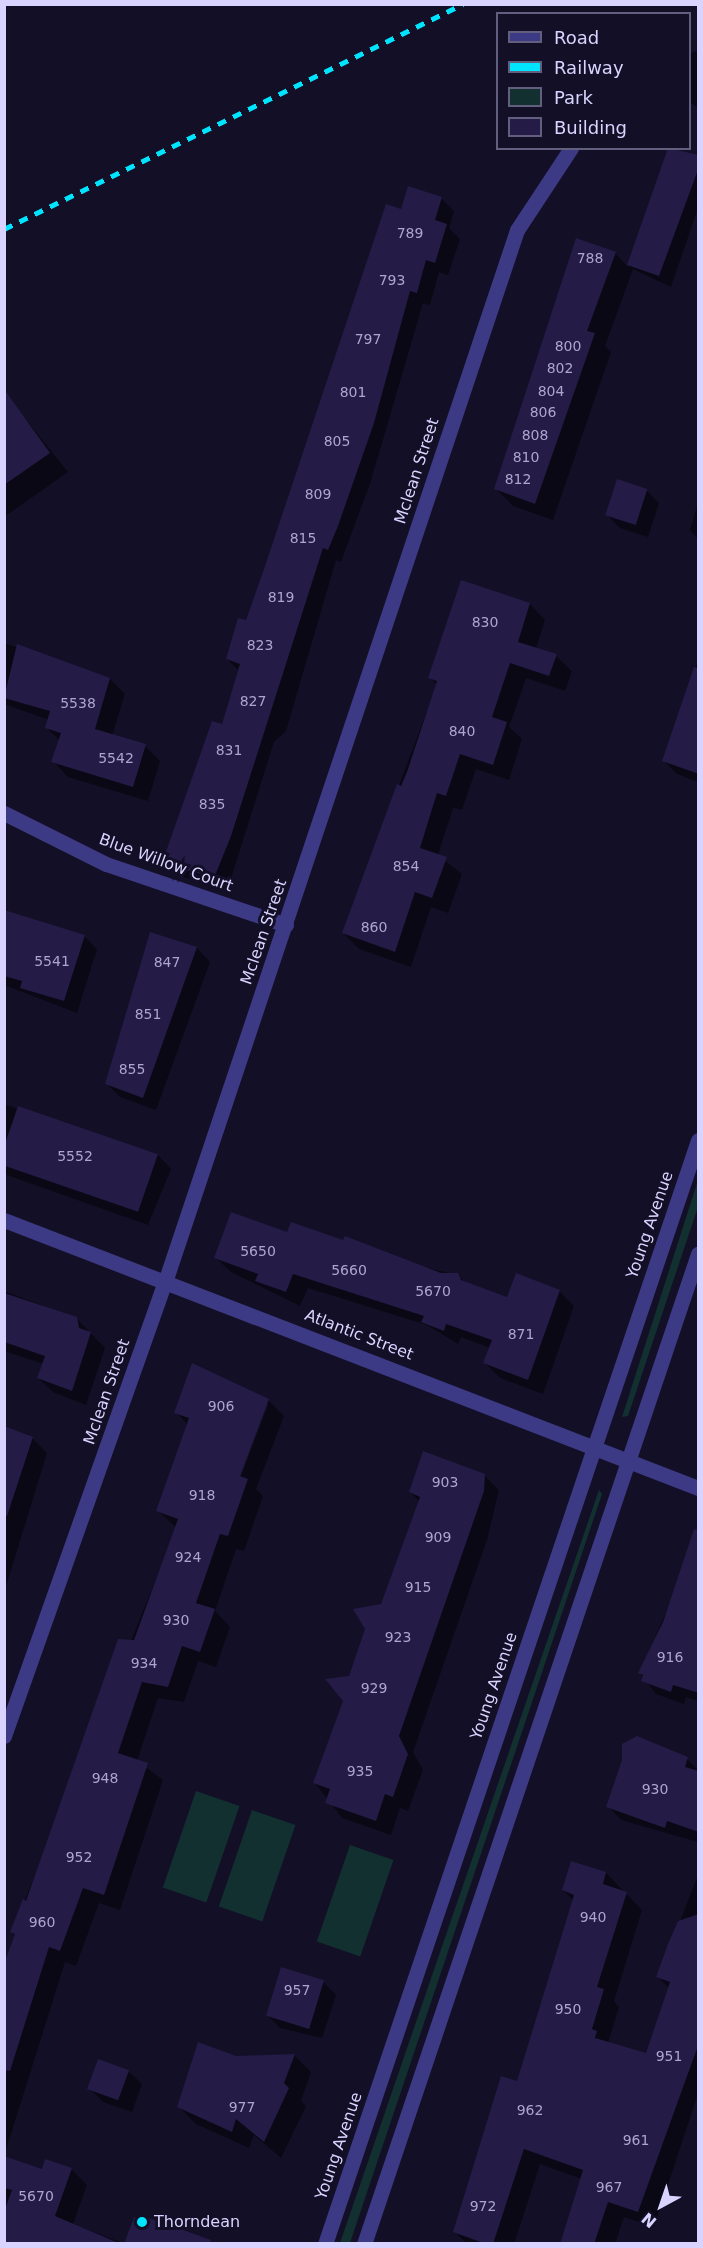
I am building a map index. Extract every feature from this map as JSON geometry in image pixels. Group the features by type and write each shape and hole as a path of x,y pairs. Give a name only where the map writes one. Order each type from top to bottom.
{"street":[{"name":"Mclean Street","path":"4,1736 166,1279 517,230 570,150"},
{"name":"Blue Willow Court","path":"4,813 106,864 286,925"},
{"name":"Young Avenue","path":"325,2244 699,1140"},
{"name":"Atlantic Street","path":"4,1220 166,1279 699,1488"},
{"path":"364,2244 699,1254"}],"green space":[{"path":"698,1180 698,1207 628,1416 622,1417"},
{"path":"599,1490 602,1494 350,2243 340,2243"},
{"path":"196,1791 239,1806 206,1902 163,1887"},
{"path":"252,1810 295,1825 262,1921 219,1906"},
{"path":"350,1845 393,1860 360,1956 317,1941"}],"building":[{"path":"667,150 699,155 699,167 659,276 627,265"},
{"path":"408,186 442,197 435,220 447,224 435,263 426,260 417,293 410,291 374,423 338,526 328,550 323,548 231,836 214,878 162,863 212,721 222,724 240,664 226,659 238,618 246,620 386,204 401,209"},
{"path":"576,238 616,252 587,331 595,333 535,504 494,489"},
{"path":"4,389 50,453 4,485"},
{"path":"617,479 647,489 636,525 605,515"},
{"path":"461,580 530,603 518,642 557,654 549,676 510,663 492,717 507,722 493,765 460,754 446,796 437,793 420,848 447,857 432,898 415,892 395,952 342,933 397,784 401,786 407,772 437,681 428,678"},
{"path":"17,644 110,678 95,729 146,744 133,787 51,762 61,733 45,728 50,711 4,698"},
{"path":"694,667 699,668 699,774 662,761"},
{"path":"4,910 85,935 64,1001 20,988 22,981 4,976"},
{"path":"150,932 197,947 143,1098 105,1084"},
{"path":"18,1106 158,1154 138,1212 4,1166 4,1147"},
{"path":"231,1212 287,1232 291,1222 343,1240 345,1236 441,1273 458,1273 461,1280 507,1297 516,1273 560,1290 528,1380 483,1363 492,1340 446,1324 444,1331 421,1322 424,1316 293,1274 286,1292 255,1281 258,1274 214,1258"},
{"path":"4,1293 77,1317 79,1328 91,1332 72,1391 37,1378 45,1356 4,1342"},
{"path":"192,1363 269,1399 240,1476 248,1479 228,1536 220,1534 196,1603 215,1609 200,1652 182,1646 168,1687 142,1682 118,1753 148,1763 104,1895 83,1888 60,1951 49,1947 10,2071 4,2070 4,1964 15,1934 10,1932 23,1899 26,1901 118,1639 134,1640 178,1519 156,1511 189,1418 174,1413"},
{"path":"4,1426 33,1437 7,1516 4,1515"},
{"path":"423,1451 485,1474 484,1491 399,1736 408,1754 393,1797 385,1794 376,1821 325,1803 330,1789 313,1783 343,1701 325,1679 349,1676 365,1629 353,1609 381,1604 420,1497 409,1492"},
{"path":"694,1529 699,1530 699,1693 673,1685 671,1692 641,1681 643,1675 638,1673 663,1622"},
{"path":"637,1736 688,1757 685,1767 699,1771 699,1832 667,1821 665,1828 606,1807 622,1760 622,1744"},
{"path":"571,1861 606,1872 603,1884 627,1892 597,1987 604,1989 592,2029 597,2031 595,2038 646,2053 670,1982 656,1977 668,1944 678,1921 699,1914 699,2043 638,2212 608,2202 594,2244 560,2244 583,2170 524,2149 493,2244 486,2244 453,2232 501,2076 517,2081 574,1895 562,1890"},
{"path":"281,1967 324,1980 309,2029 266,2016"},
{"path":"198,2042 236,2056 295,2054 284,2083 289,2088 264,2142 236,2119 232,2132 177,2107"},
{"path":"98,2059 129,2070 118,2100 87,2089"},
{"path":"4,2156 42,2169 45,2159 72,2168 55,2216 121,2244 4,2244 4,2212 12,2190 4,2188"},
{"path":"144,2216 211,2240 210,2244 124,2244 134,2217"}],"railway":[{"path":"4,229 463,4"}],"place":[{"name":"Thorndean","path":"142,2222"}]}
